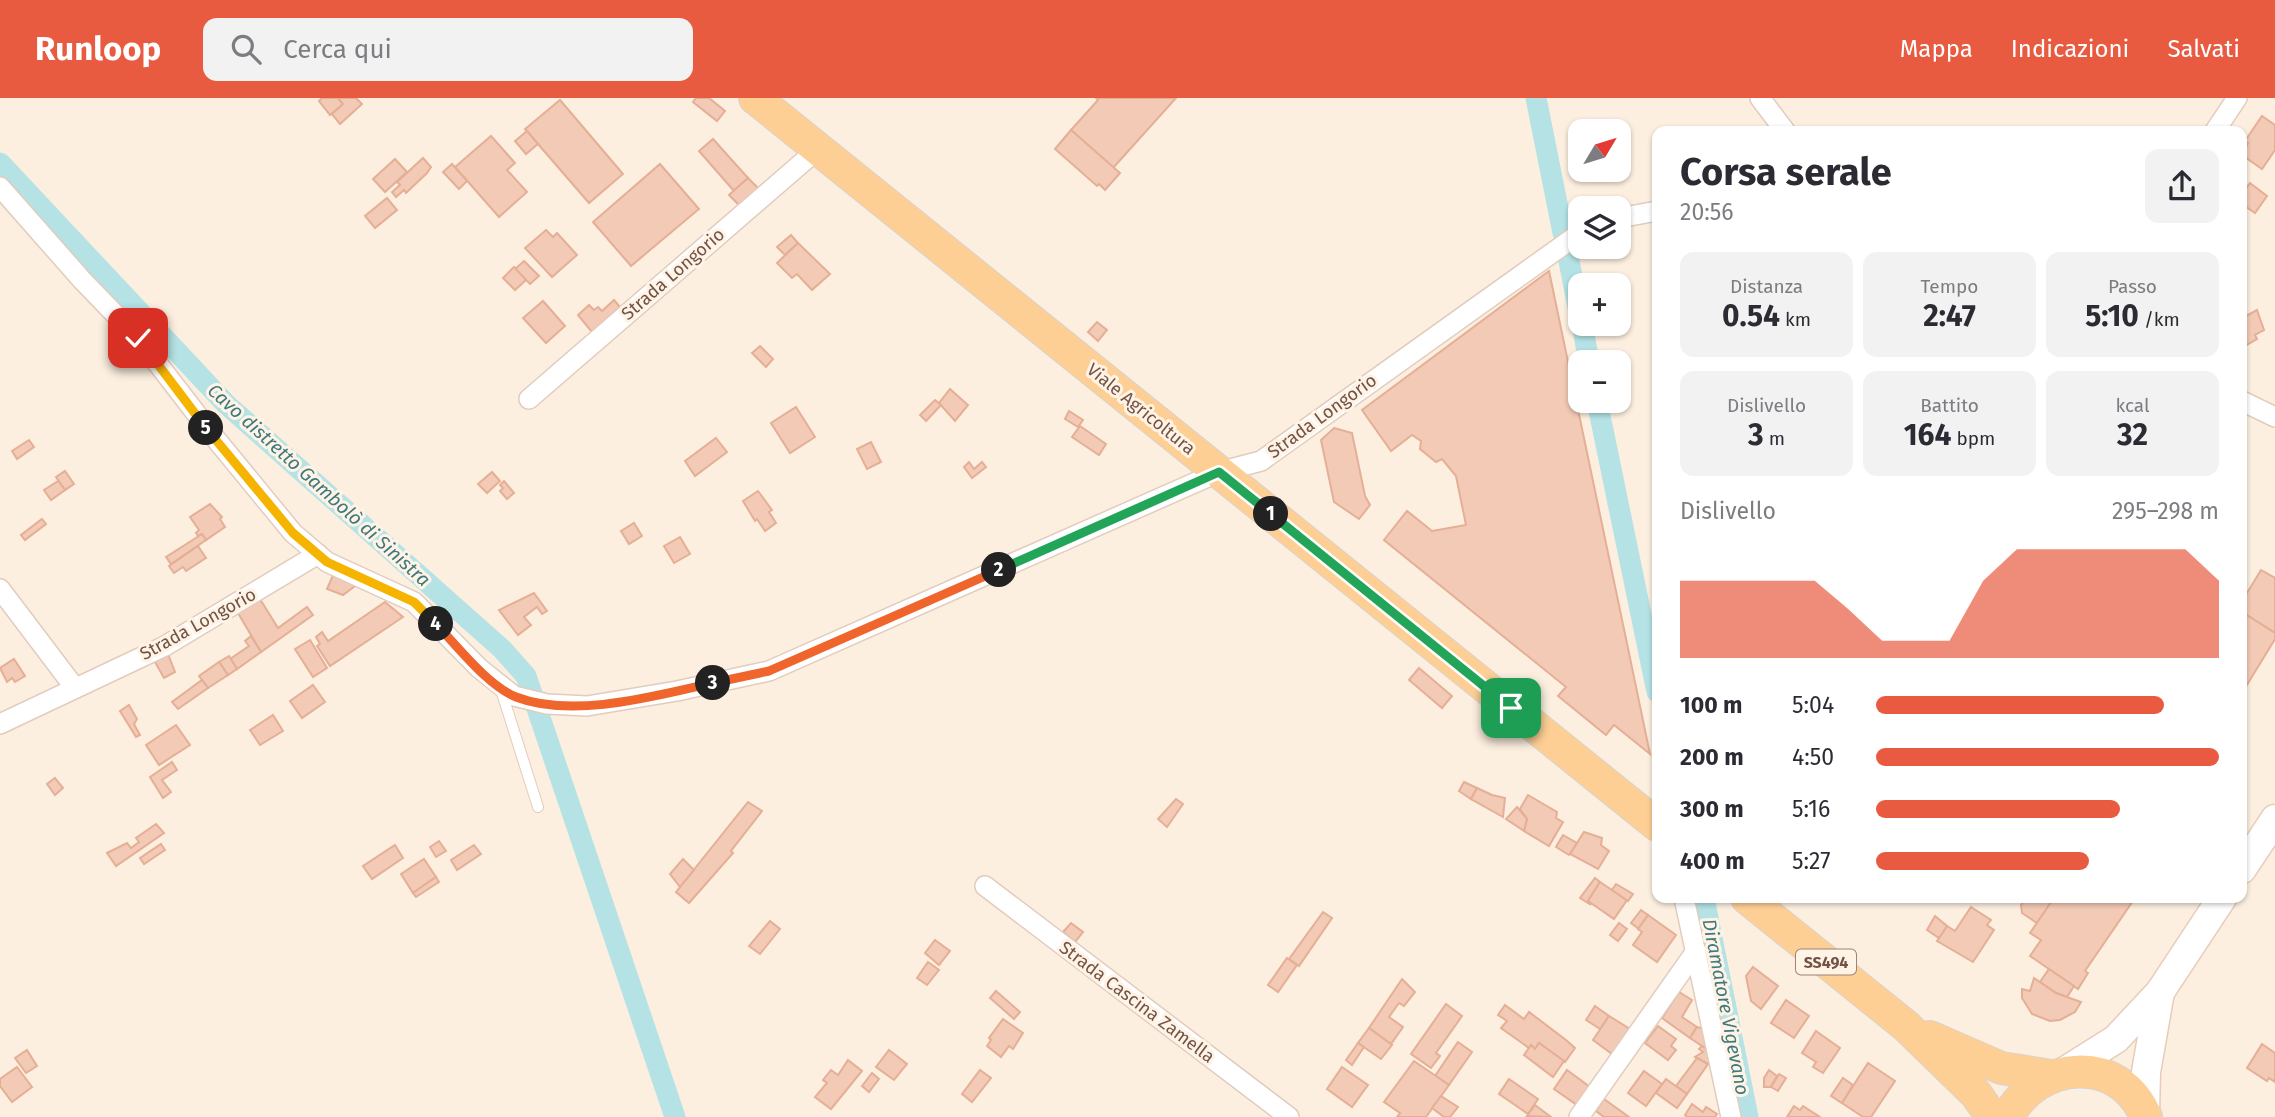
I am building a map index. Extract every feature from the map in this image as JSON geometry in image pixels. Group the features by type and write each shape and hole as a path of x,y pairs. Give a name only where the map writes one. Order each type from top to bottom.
{"main road":[{"name":"Viale Agricoltura","path":"755,98 1652,821"},
{"path":"2247,861 2275,819"},
{"name":"SS494","path":"1753,903 1906,1026 1976,1094 1992,1117"},
{"path":"2008,1117 2019,1098 2033,1085 2116,1039 2160,992 2219,903"},
{"path":"2145,1115 2146,1072 2160,992"},
{"name":"SS494","path":"1906,1026 2001,1068 2056,1074 2081,1071 2101,1075 2126,1090 2145,1115"}],"street":[{"path":"1760,98 1781,126"},
{"path":"2218,126 2237,98"},
{"name":"Strada Longorio","path":"529,399 818,149"},
{"name":"Strada Longorio","path":"0,187 82,280 138,338 215,439 293,533 327,562 414,602 500,687 514,696 547,704 586,706 677,691 769,671 1219,472 1261,461 1568,242"},
{"path":"1631,216 1652,212"},
{"path":"2247,403 2275,417"},
{"name":"Strada Longorio","path":"0,724 165,646 318,555"},
{"path":"0,589 75,688"},
{"name":"Strada Cascina Zamella","path":"985,886 1289,1117"},
{"path":"1685,903 1731,1117"},
{"path":"1579,1117 1696,951"}],"lane":[{"path":"500,687 538,807"}],"building":[{"path":"322,98 338,98 343,104 330,115 319,101"},
{"path":"338,98 356,98 362,104 340,124 332,114 343,104"},
{"path":"696,98 709,98 725,111 717,121 693,102"},
{"path":"1096,98 1176,98 1113,168 1071,130 1098,100"},
{"path":"560,100 623,174 589,203 525,129"},
{"path":"2262,116 2275,125 2275,150 2262,169 2247,158 2247,138"},
{"path":"1071,130 1120,173 1105,190 1055,149"},
{"path":"527,131 538,144 526,154 515,141"},
{"path":"491,136 515,163 507,170 527,192 499,217 455,167"},
{"path":"713,139 748,178 734,191 699,151"},
{"path":"423,158 431,167 427,173 406,193 404,190 396,197 392,192 400,185 397,182"},
{"path":"395,159 407,172 385,192 373,179"},
{"path":"452,164 467,181 459,189 443,172"},
{"path":"660,164 699,209 631,266 593,222"},
{"path":"748,178 759,189 740,206 729,195"},
{"path":"2250,183 2267,196 2255,213 2247,207 2247,187"},
{"path":"387,198 397,210 375,228 365,216"},
{"path":"546,230 553,237 557,233 577,255 552,277 525,248"},
{"path":"791,235 798,243 785,255 777,247"},
{"path":"798,243 830,274 812,290 797,274 792,278 777,263"},
{"path":"524,261 539,276 530,284 515,269"},
{"path":"514,267 526,280 515,290 503,278"},
{"path":"1549,271 1568,362 1568,413 1579,413 1650,754 1614,725 1606,735 1558,696 1566,687 1384,540 1407,511 1432,531 1466,525 1456,476 1442,459 1436,462 1420,449 1421,441 1412,435 1391,451 1362,410"},
{"path":"614,300 620,307 592,332 578,315 589,305 594,310 598,307 602,311"},
{"path":"543,301 565,326 546,343 523,318"},
{"path":"2257,310 2264,330 2255,335 2257,339 2247,345 2247,315"},
{"path":"1097,322 1107,330 1098,341 1088,332"},
{"path":"760,346 773,359 766,367 752,353"},
{"path":"950,389 968,405 955,421 939,403"},
{"path":"935,400 941,405 926,421 920,415"},
{"path":"796,407 815,437 790,453 771,423"},
{"path":"1069,411 1083,420 1078,427 1065,419"},
{"path":"1080,426 1106,444 1099,455 1072,437"},
{"path":"1334,428 1352,433 1365,496 1370,505 1359,519 1334,502 1321,440"},
{"path":"716,438 727,452 695,476 685,461"},
{"path":"29,440 34,447 17,459 12,451"},
{"path":"871,442 881,462 867,469 857,449"},
{"path":"969,462 974,469 982,462 986,467 972,478 964,467"},
{"path":"65,471 74,484 65,490 56,477"},
{"path":"492,472 500,481 487,493 478,484"},
{"path":"58,481 65,490 51,500 44,490"},
{"path":"504,481 514,493 507,499 500,491 503,488 500,485"},
{"path":"758,491 772,510 769,512 776,523 765,531 757,519 755,521 743,501"},
{"path":"210,504 222,517 220,519 225,527 206,540 202,534 198,536 196,533 199,530 190,517"},
{"path":"42,519 46,524 25,540 21,535"},
{"path":"634,523 642,536 629,544 621,531"},
{"path":"202,534 206,540 171,564 166,557"},
{"path":"680,537 690,554 674,563 664,546"},
{"path":"198,546 206,558 186,571 183,567 174,573 169,566"},
{"path":"2261,570 2275,578 2275,633 2247,615 2247,593"},
{"path":"334,573 359,583 343,595 327,589"},
{"path":"534,593 547,611 542,614 537,607 524,617 531,625 518,635 499,610"},
{"path":"260,599 278,628 307,607 313,615 261,652 238,613"},
{"path":"385,602 403,617 330,666 317,646 320,644 316,637 322,632 328,641"},
{"path":"2247,615 2275,633 2275,639 2247,685"},
{"path":"251,636 261,652 237,669 230,659 249,646 245,641"},
{"path":"310,640 327,668 313,677 295,649"},
{"path":"168,654 175,672 164,678 155,662"},
{"path":"229,656 237,669 228,675 219,662"},
{"path":"14,659 25,676 15,682 12,678 7,682 0,668"},
{"path":"219,662 228,675 208,688 199,676"},
{"path":"1419,668 1452,696 1442,708 1409,680"},
{"path":"202,680 208,688 178,709 172,702"},
{"path":"313,685 325,702 302,718 290,701"},
{"path":"129,705 137,719 134,724 140,735 136,737 120,711"},
{"path":"273,715 283,731 260,745 250,730"},
{"path":"176,725 190,745 159,765 146,745"},
{"path":"172,762 177,770 162,780 171,792 163,798 150,777"},
{"path":"55,778 63,788 55,795 47,784"},
{"path":"1464,782 1477,788 1471,799 1459,791"},
{"path":"1477,788 1505,798 1503,817 1471,799"},
{"path":"1528,795 1557,812 1556,818 1563,822 1549,846 1524,831 1527,819 1520,809"},
{"path":"1176,799 1183,804 1167,827 1158,819"},
{"path":"748,802 762,811 731,851 733,853 689,903 676,892"},
{"path":"1517,807 1527,819 1524,831 1506,819"},
{"path":"156,824 164,833 116,866 107,853 127,843 131,848 139,842 136,838"},
{"path":"1584,832 1602,838 1601,845 1609,851 1598,869 1570,854"},
{"path":"1563,835 1577,843 1569,855 1556,847"},
{"path":"439,841 446,851 436,857 430,847"},
{"path":"161,844 165,850 144,864 140,858"},
{"path":"395,845 403,858 372,879 363,866"},
{"path":"474,845 481,854 457,870 451,860"},
{"path":"424,859 436,877 413,893 401,874"},
{"path":"683,859 694,870 680,887 670,874"},
{"path":"436,877 439,882 416,897 413,893"},
{"path":"1595,878 1600,882 1588,901 1591,905 1580,898"},
{"path":"1600,882 1627,900 1614,919 1588,901"},
{"path":"1616,884 1633,894 1628,901 1612,890"},
{"path":"2051,903 2037,923 2022,913 2021,905"},
{"path":"2051,903 2132,903 2085,971 2088,973 2078,989 2030,956 2041,940 2030,933"},
{"path":"1971,907 1991,920 1987,925 1994,930 1973,962 1937,941 1947,926 1955,931"},
{"path":"1641,910 1648,915 1639,929 1631,923"},
{"path":"1323,912 1332,918 1299,966 1289,959"},
{"path":"1648,915 1676,935 1657,962 1633,945 1642,932 1638,929"},
{"path":"1935,916 1947,926 1939,938 1927,930"},
{"path":"770,921 780,929 760,954 749,946"},
{"path":"1071,923 1083,932 1075,942 1063,932"},
{"path":"1619,923 1627,929 1618,941 1610,935"},
{"path":"935,940 950,951 939,965 925,953"},
{"path":"1287,958 1297,965 1278,992 1268,985"},
{"path":"928,962 939,970 927,985 917,978"},
{"path":"1753,967 1778,986 1761,1009 1751,1001 1746,976"},
{"path":"2049,969 2074,986 2067,997 2040,982"},
{"path":"2034,978 2056,993 2081,1002 2075,1012 2060,1020 2050,1021 2032,1014 2022,998 2022,989 2030,991"},
{"path":"1402,979 1415,992 1404,1006 1399,1003 1389,1017 1403,1027 1391,1044 1369,1028"},
{"path":"996,991 1020,1012 1014,1019 990,998"},
{"path":"1679,992 1692,1000 1682,1017 1697,1027 1690,1038 1662,1018"},
{"path":"1786,1000 1809,1016 1794,1038 1771,1023"},
{"path":"1446,1004 1462,1016 1436,1053 1440,1056 1431,1068 1411,1054"},
{"path":"1505,1005 1524,1019 1529,1012 1575,1048 1565,1062 1539,1043 1535,1049 1531,1045 1529,1048 1501,1028 1507,1021 1498,1015"},
{"path":"1595,1006 1609,1016 1600,1029 1586,1020"},
{"path":"1609,1016 1630,1029 1612,1054 1593,1040"},
{"path":"1003,1019 1023,1033 1013,1049 1009,1046 1001,1057 987,1046 991,1040 989,1038"},
{"path":"1658,1026 1676,1039 1671,1046 1676,1050 1668,1060 1645,1043"},
{"path":"1697,1027 1708,1030 1711,1052 1690,1038"},
{"path":"1369,1028 1392,1045 1381,1059 1358,1043"},
{"path":"1816,1031 1840,1048 1823,1073 1813,1067 1816,1062 1802,1053"},
{"path":"1458,1042 1472,1052 1449,1085 1435,1076"},
{"path":"1358,1043 1364,1047 1352,1065 1346,1060"},
{"path":"1539,1043 1564,1061 1553,1077 1524,1055 1531,1045 1535,1049"},
{"path":"2262,1044 2275,1053 2275,1082 2269,1078 2267,1081 2247,1068"},
{"path":"1702,1046 1711,1052 1708,1064 1695,1057 1703,1052 1699,1049"},
{"path":"27,1050 37,1066 26,1073 15,1058"},
{"path":"889,1050 907,1064 894,1080 876,1067"},
{"path":"1697,1058 1708,1064 1687,1094 1676,1086"},
{"path":"848,1060 862,1071 831,1109 815,1097 827,1083 823,1080 831,1070 838,1075"},
{"path":"1414,1061 1449,1085 1426,1117 1397,1117 1400,1113 1384,1102"},
{"path":"1868,1063 1895,1081 1871,1117 1863,1117 1842,1103"},
{"path":"17,1067 32,1087 12,1102 0,1086 0,1079"},
{"path":"1342,1067 1368,1085 1352,1107 1327,1089"},
{"path":"980,1070 991,1078 972,1102 962,1094"},
{"path":"1567,1070 1590,1087 1577,1105 1554,1089"},
{"path":"1769,1070 1777,1076 1771,1087 1764,1087 1764,1078"},
{"path":"1644,1071 1662,1084 1646,1106 1628,1093"},
{"path":"872,1073 879,1079 869,1092 862,1086"},
{"path":"1779,1074 1786,1078 1778,1091 1771,1087"},
{"path":"1843,1078 1853,1085 1842,1103 1831,1096"},
{"path":"1509,1079 1538,1099 1528,1114 1499,1094"},
{"path":"1666,1079 1687,1094 1677,1108 1656,1093"},
{"path":"1441,1096 1458,1107 1450,1117 1444,1117 1432,1108"},
{"path":"1604,1099 1629,1117 1604,1117 1596,1111"},
{"path":"1692,1104 1703,1112 1706,1107 1717,1114 1715,1117 1687,1117 1685,1115"},
{"path":"1535,1105 1551,1117 1527,1116"},
{"path":"1794,1106 1800,1110 1803,1106 1820,1117 1787,1117"}],"waterway":[{"name":"Diramatore Vigevano","path":"1536,98 1563,233"},
{"name":"Cavo distretto Gambolò di Sinistra","path":"0,163 226,404 502,649 526,676 675,1117"},
{"name":"Diramatore Vigevano","path":"1567,251 1571,273"},
{"name":"Diramatore Vigevano","path":"1584,336 1587,350"},
{"name":"Diramatore Vigevano","path":"1599,413 1652,668"},
{"name":"Diramatore Vigevano","path":"1705,903 1748,1117"}],"route":[{"path":"138,338 215,439 293,533 327,562 414,602 479,668 514,696 547,704 586,706 677,691 769,671 1219,472 1511,708"}]}
